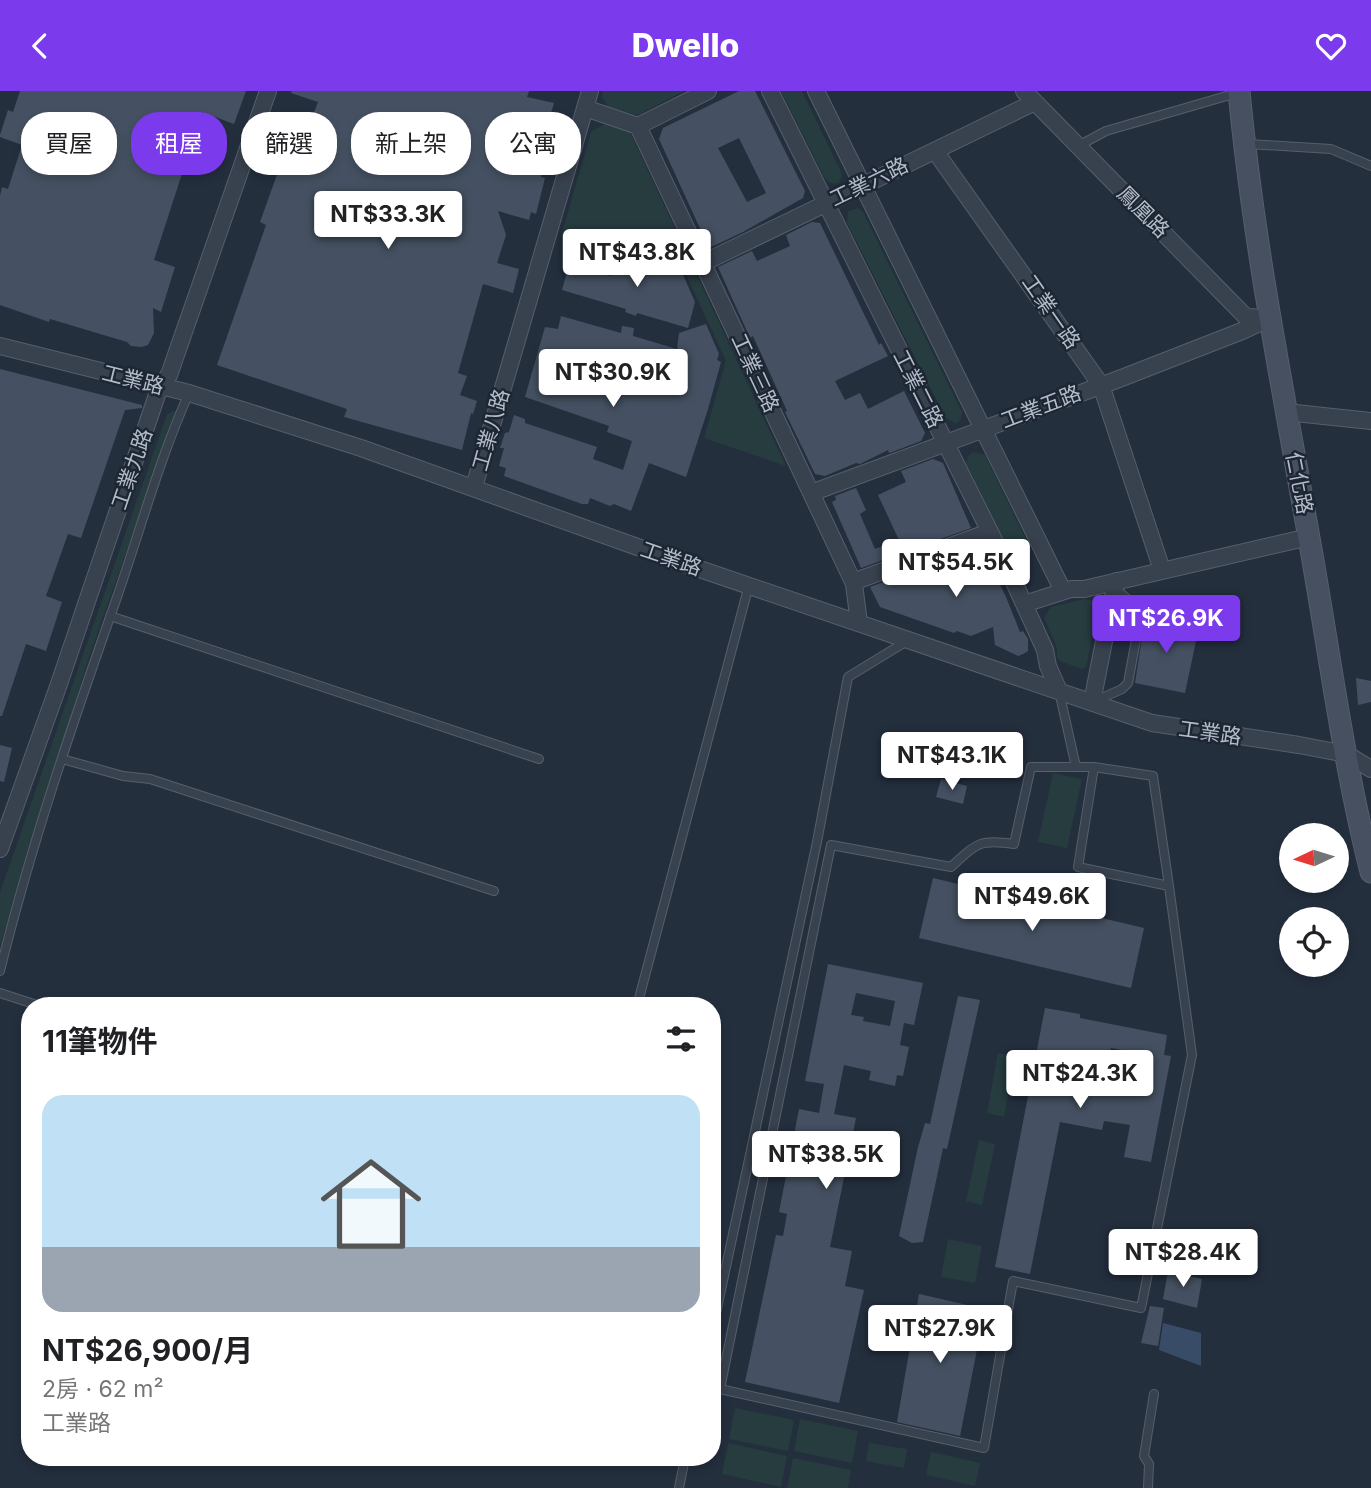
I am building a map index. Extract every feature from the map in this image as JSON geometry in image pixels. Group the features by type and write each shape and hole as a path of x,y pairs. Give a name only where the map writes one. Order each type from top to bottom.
{"main road":[{"name":"仁化路","path":"1239,92 1270,318 1346,754 1371,872"}],"street":[{"name":"工業九路","path":"0,849 160,386 169,375 268,91"},
{"name":"工業八路","path":"474,487 590,91"},
{"path":"585,108 638,126 708,91"},
{"name":"工業二路","path":"770,91 1024,604 1045,650 1048,666 1059,691"},
{"name":"工業二路","path":"816,91 1063,591"},
{"name":"工業六路","path":"703,263 935,151 1030,96"},
{"name":"鳳凰路","path":"1030,96 1247,317 1270,318"},
{"name":"工業三路","path":"638,126 853,582 859,623"},
{"name":"工業一路","path":"935,151 1101,384 1162,570"},
{"name":"工業五路","path":"811,493 1242,331 1270,318"},
{"name":"工業路","path":"0,346 188,393 361,448 908,641 1152,723 1346,754"},
{"path":"1286,412 1371,421"},
{"path":"853,582 989,532"},
{"path":"1024,604 1063,591 1116,585 1162,570 1309,537"},
{"path":"1093,702 1116,585"},
{"path":"1346,754 1371,769"}],"lane":[{"path":"1078,146 1106,131 1239,92"},
{"path":"1245,143 1331,149 1371,166"},
{"path":"0,971 16,907 62,759 188,393"},
{"path":"639,997 749,585"},
{"path":"1093,702 1122,689 1128,683 1139,623 1138,614 1135,604 1116,585"},
{"path":"110,616 539,759"},
{"path":"721,1290 817,842 848,677 908,641"},
{"path":"1059,691 1076,767"},
{"path":"62,759 123,776 150,779 494,891"},
{"path":"721,1389 984,1448 1013,1281 1141,1308 1192,1055 1153,776 1094,767 1031,767 1014,844 987,840 951,867 817,842"},
{"path":"1094,767 1078,867 1169,887"},
{"path":"721,1384 831,845"},
{"path":"0,993 21,1000"},
{"path":"1148,1488 1149,1464 1144,1456 1154,1394"},
{"path":"679,1488 683,1466"}],"green space":[{"path":"603,91 684,91 638,115 609,108 602,97"},
{"path":"781,91 802,91 840,170 842,176 839,183 833,184 823,175"},
{"path":"606,123 629,130 786,466 704,438 726,361 682,266 561,236 579,175 581,175 591,132"},
{"path":"858,208 863,212 962,412 961,419 956,424 945,417 847,223 848,211"},
{"path":"177,410 90,654 0,946 0,893 167,414"},
{"path":"973,452 985,455 1028,544 1011,554 966,462"},
{"path":"1084,599 1097,605 1097,610 1086,667 1082,669 1060,661 1057,657 1057,648 1044,618 1051,607"},
{"path":"1053,773 1082,779 1067,848 1038,842"},
{"path":"998,1053 1015,1056 1004,1117 987,1113"},
{"path":"979,1140 995,1144 982,1205 966,1201"},
{"path":"948,1239 982,1246 975,1283 941,1277"},
{"path":"735,1408 794,1420 788,1451 729,1439"},
{"path":"800,1419 858,1431 852,1463 794,1451"},
{"path":"728,1443 787,1456 781,1487 722,1474"},
{"path":"869,1443 907,1449 904,1468 866,1461"},
{"path":"931,1452 980,1463 975,1486 926,1475"},
{"path":"793,1458 851,1470 848,1488 787,1488"}],"water":[{"path":"1163,1323 1201,1333 1201,1366 1159,1350"}],"building":[{"path":"20,91 246,91 234,124 227,121 227,112 131,112 131,175 182,175 154,260 175,267 161,312 153,308 154,333 148,345 131,346 127,342 50,319 49,322 0,305 0,196 2,187 8,189 21,148 21,175 117,175 117,112 21,112 21,145 0,137 8,110 13,112"},
{"path":"529,91 527,97 554,103 551,112 485,112 485,175 542,175 545,178 536,214 531,212 529,220 498,211 506,235 497,263 519,269 513,293 483,284 458,373 467,376 460,395 477,401 473,414 471,413 462,450 344,417 347,409 217,365 266,225 260,222 277,175 337,175 337,112 314,112 318,102 291,93"},
{"path":"739,91 755,91 805,191 803,198 709,248 659,139 663,128","holes":["739,138 766,193 747,202 718,148"]},
{"path":"812,222 820,223 879,345 881,343 888,356 835,381 845,400 860,393 868,409 904,391 925,433 921,441 889,453 888,450 860,464 856,463 825,476 815,474 753,336 750,338 718,267 752,251 757,261 790,246 786,235"},
{"path":"618,252 681,270 695,302 688,328 637,313 636,316 625,312 626,309 562,290 569,265 611,276"},
{"path":"561,316 621,333 622,326 634,328 633,336 677,349 679,333 706,324 719,354 717,360 721,362 686,477 649,463 631,511 590,498 588,504 582,504 504,476 506,468 499,466 504,448 500,448 514,415 525,419 525,423 597,447 593,459 623,470 632,441 607,432 609,426 525,397 545,327 558,329"},
{"path":"0,369 142,405 142,408 125,410 81,538 68,534 46,596 62,602 46,651 26,644 2,716 0,716"},
{"path":"933,459 943,463 971,528 861,568 832,502 836,500 835,496 856,488 866,510 860,514 875,549 899,540 878,495 906,482 901,471"},
{"path":"981,546 1020,632 1023,631 1028,639 1028,651 1018,656 995,645 993,627 971,636 957,631 954,633 880,607 870,587"},
{"path":"1145,618 1199,627 1185,693 1135,683"},
{"path":"1356,678 1371,681 1371,702 1358,705"},
{"path":"0,745 12,748 4,782 0,781"},
{"path":"941,779 967,786 963,804 936,797"},
{"path":"933,878 1144,928 1131,988 919,938"},
{"path":"828,964 923,983 914,1025 904,1023 900,1045 909,1047 903,1076 897,1075 895,1086 869,1080 871,1071 844,1065 834,1114 856,1118 830,1247 852,1251 845,1286 864,1290 839,1403 745,1382 776,1235 783,1236 787,1214 779,1212 799,1109 819,1113 824,1084 805,1081","holes":["856,993 895,1001 890,1026 863,1021 864,1017 851,1015"]},
{"path":"958,996 980,1000 923,1242 912,1243 899,1236 918,1147 925,1123 930,1124"},
{"path":"1045,1008 1080,1014 1080,1018 1167,1035 1164,1055 1171,1056 1151,1162 1124,1157 1130,1125 1104,1121 1102,1130 1060,1122 1030,1274 995,1267","holes":["1111,1048 1143,1054 1136,1094 1103,1088"]},
{"path":"1168,1271 1202,1279 1197,1308 1163,1299"},
{"path":"919,1294 985,1309 960,1436 897,1422"},
{"path":"1150,1306 1164,1308 1158,1346 1141,1343"}]}
